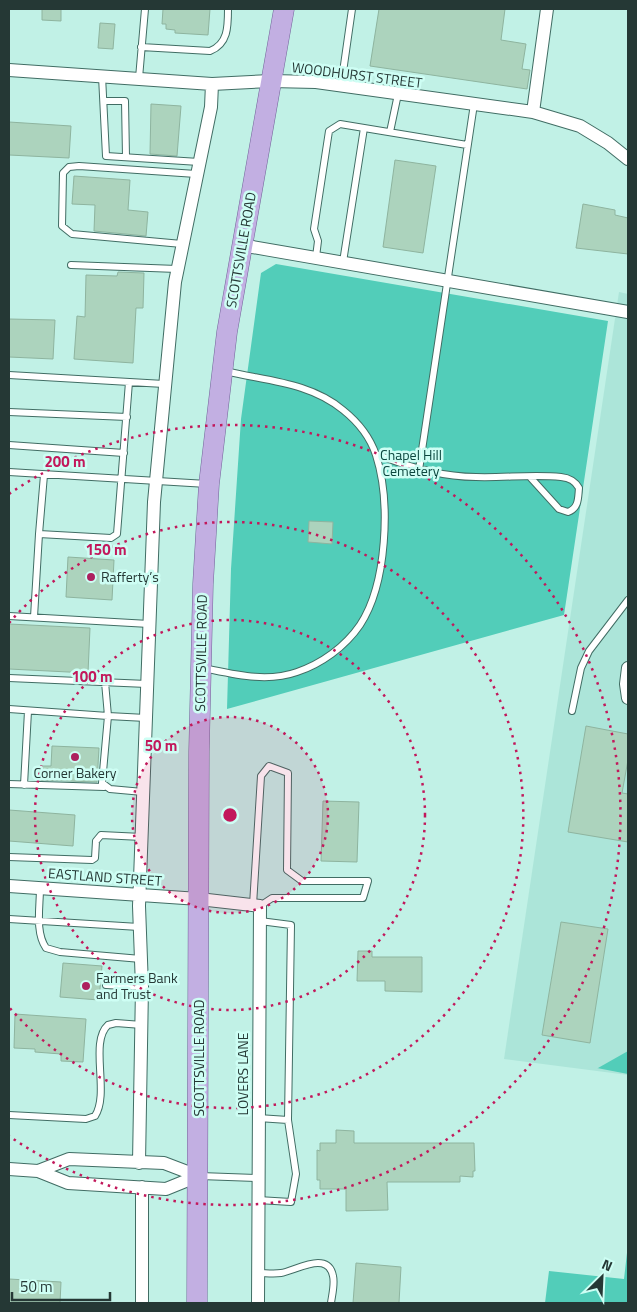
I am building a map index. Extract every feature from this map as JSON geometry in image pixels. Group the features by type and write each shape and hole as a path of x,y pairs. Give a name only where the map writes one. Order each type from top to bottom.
{"main road":[{"name":"SCOTTSVILLE ROAD","path":"197,1303 200,667 209,484 221,370 284,9"}],"street":[{"path":"534,112 547,9"},
{"name":"WOODHURST STREET","path":"9,70 212,84 271,81 316,82 534,112 580,126 608,142 628,159"},
{"path":"140,1163 142,987 139,927 155,482 177,269 211,107 212,84"},
{"path":"242,245 628,312"},
{"path":"628,668 626,684 628,698"},
{"name":"EASTLAND STREET","path":"9,886 199,899"},
{"path":"199,899 256,906"},
{"name":"LOVERS LANE","path":"256,906 259,921 258,1303"},
{"path":"38,1171 69,1159 164,1163 198,1176"},
{"path":"9,1169 38,1171 68,1183 166,1189 198,1176"},
{"path":"142,1187 142,1303"}],"lane":[{"path":"139,78 145,9"},
{"path":"141,48 210,52 219,48 225,42 228,9"},
{"path":"341,86 352,9"},
{"path":"102,75 106,156 126,157 198,168"},
{"path":"390,132 398,94"},
{"path":"104,101 125,101 126,157"},
{"path":"419,470 474,104"},
{"path":"316,257 318,241 314,229 329,131 340,124 467,145"},
{"path":"343,262 364,128"},
{"path":"182,244 72,234 62,226 63,173 69,167 79,166 198,168"},
{"path":"71,265 177,269"},
{"path":"200,667 251,676 284,676 296,673 320,662 352,635 360,625 372,601 382,551 383,500 376,454 360,426 325,397 293,385 221,370"},
{"path":"9,376 164,384"},
{"path":"39,534 111,538 117,534 130,382"},
{"path":"9,412 127,417"},
{"path":"9,445 124,453"},
{"path":"376,454 419,470 474,478 530,477 561,477 577,483 579,488 577,504 574,510 568,512 559,509 530,477"},
{"path":"9,472 209,484"},
{"path":"34,617 44,475"},
{"path":"572,710 581,668 589,652 628,600"},
{"path":"9,616 149,624"},
{"path":"9,678 147,684"},
{"path":"104,786 102,783 108,716 105,682"},
{"path":"9,709 146,718"},
{"path":"24,785 28,711"},
{"path":"269,766 288,773 288,870 302,881 368,881 363,898 272,898 256,906 261,776 269,766"},
{"path":"9,784 104,786 144,792"},
{"path":"9,857 92,860 95,858 96,841 101,835 142,837"},
{"path":"40,888 40,940 46,948 60,952 141,959"},
{"path":"9,919 139,927"},
{"path":"258,1200 290,1202 296,1174 288,1120 291,925 259,921"},
{"path":"106,986 142,987"},
{"path":"9,1115 86,1119 95,1116 99,1110 101,1098 101,1035 108,1025 116,1023 142,1025"},
{"path":"258,1118 288,1120"},
{"path":"198,1176 258,1178"},
{"path":"258,1274 283,1273 310,1263 321,1264 329,1268 333,1276 331,1303"}],"shaded area":[{"path":"619,292 628,294 628,1075 504,1059"}],"green space":[{"name":"Chapel Hill Cemetery","path":"276,264 608,321 564,615 227,709 231,569 241,419 261,273"},
{"path":"628,1051 628,1074 597,1068 598,1068"},
{"path":"628,1244 628,1303 545,1303 549,1271 624,1279"}],"building":[{"path":"42,9 61,9 61,21 42,20"},
{"path":"163,9 210,9 208,35 175,33 175,30 166,29 166,24 162,24"},
{"path":"379,9 505,9 501,40 526,44 522,69 530,70 527,89 370,66"},
{"path":"100,23 115,24 113,49 98,48"},
{"path":"151,104 181,106 177,156 150,154"},
{"path":"9,122 71,126 69,158 9,155"},
{"path":"395,160 436,166 423,253 383,247"},
{"path":"74,176 130,180 128,210 148,212 146,236 94,231 95,205 72,204"},
{"path":"583,204 615,210 615,215 628,218 628,254 576,248"},
{"path":"118,272 144,273 143,308 136,308 133,363 74,359 77,316 85,317 86,275 117,276"},
{"path":"9,319 55,320 53,359 9,357"},
{"path":"309,521 333,522 332,544 308,542"},
{"path":"68,557 114,560 112,600 66,597"},
{"path":"9,624 90,628 88,673 9,669"},
{"path":"586,726 628,734 628,760 622,793 628,794 628,842 568,832"},
{"name":"Corner Bakery","path":"52,746 99,748 97,782 39,780 40,766 51,766"},
{"path":"323,801 359,802 357,862 321,861"},
{"path":"9,810 75,815 73,846 9,841"},
{"path":"561,922 608,929 590,1043 542,1035"},
{"path":"358,951 372,951 372,957 422,957 422,992 385,991 385,981 357,981"},
{"path":"63,963 102,966 99,1000 60,997"},
{"path":"15,1014 86,1019 83,1062 61,1061 61,1054 35,1052 35,1049 14,1048"},
{"path":"336,1130 354,1131 354,1143 474,1143 475,1171 473,1171 473,1177 460,1176 460,1182 387,1182 388,1210 346,1211 346,1189 320,1189 320,1180 317,1180 317,1150 320,1151 320,1143 336,1143"},
{"path":"356,1263 401,1267 399,1303 353,1303"},
{"path":"9,1279 61,1282 60,1303 9,1303"}],"place":[{"name":"Rafferty’s","path":"91,577"},
{"name":"Corner Bakery","path":"75,757"},
{"name":"Farmers Bank and Trust","path":"86,986"}]}
